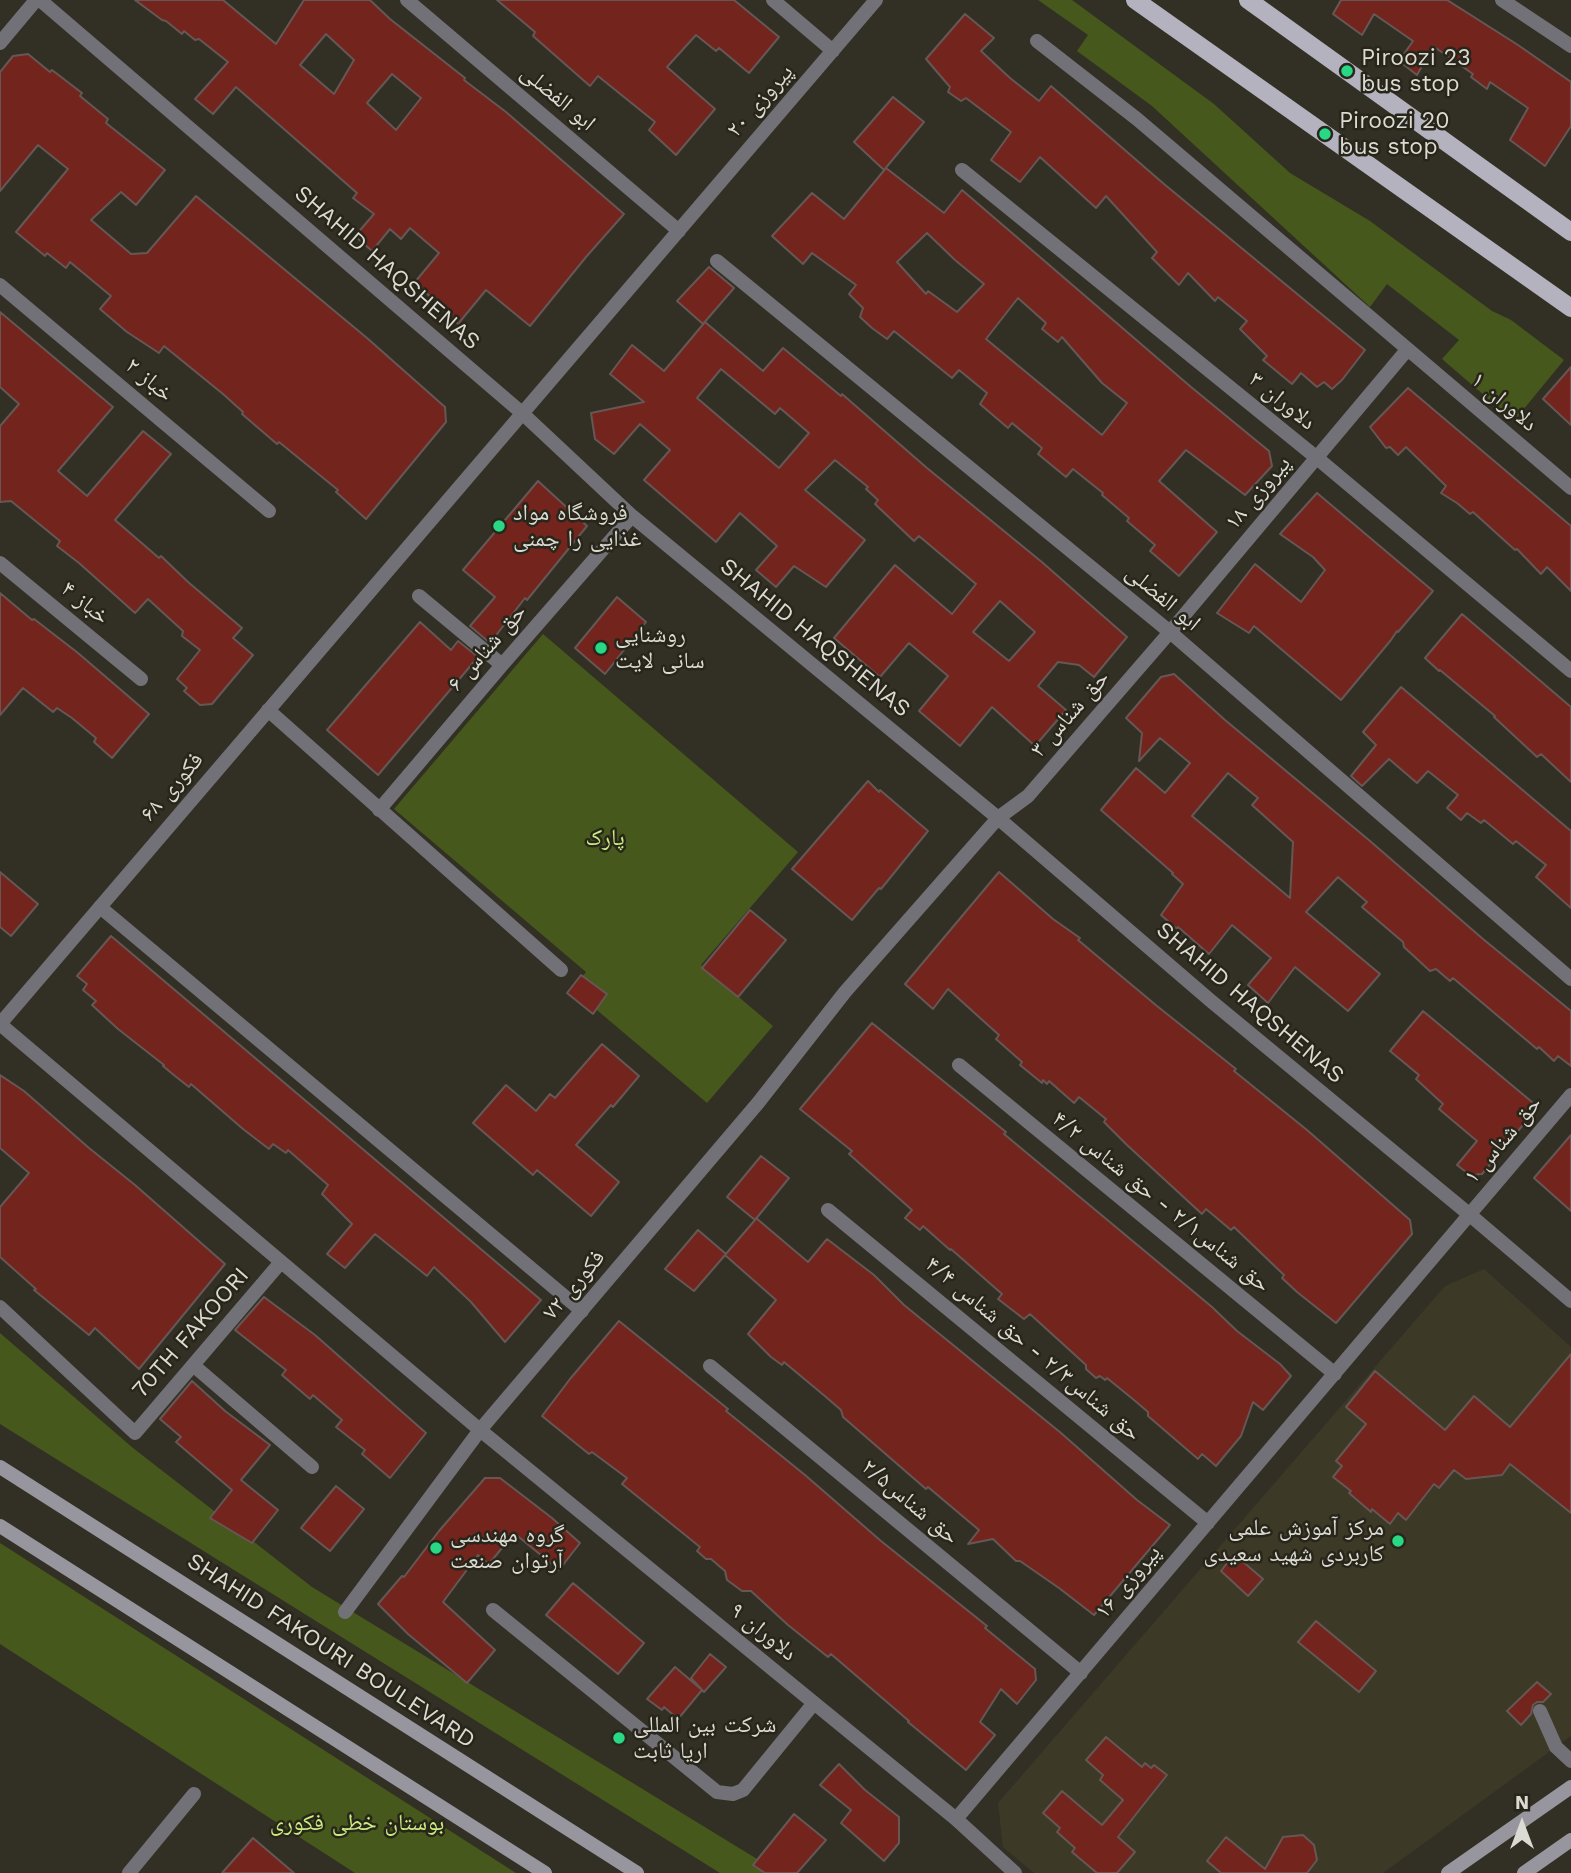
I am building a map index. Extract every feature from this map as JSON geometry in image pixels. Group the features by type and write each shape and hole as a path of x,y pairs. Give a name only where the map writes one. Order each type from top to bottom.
{"main road":[{"path":"1135,0 1571,308"},
{"path":"1248,0 1571,232"},
{"name":"SHAHID FAKOURI BOULEVARD","path":"0,1467 637,1873"},
{"path":"0,1526 545,1873"},
{"path":"1447,1873 1571,1787"},
{"path":"1524,1873 1571,1840"}],"street":[{"path":"0,43 38,0"},
{"name":"SHAHID HAQSHENAS","path":"38,0 522,413 632,516 998,818 1211,1001 1571,1301"},
{"name":"ابو الفضلی","path":"407,0 679,231"},
{"path":"774,0 833,51"},
{"name":"پیروزی ۲۰","path":"522,413 877,0"},
{"path":"1502,0 1571,46"},
{"name":"دلاوران ۱","path":"1037,41 1148,128 1571,488"},
{"name":"دلاوران ۳","path":"962,170 1317,458 1571,671"},
{"name":"ابو الفضلی","path":"717,261 1170,632 1571,979"},
{"name":"خباز ۲","path":"0,285 269,510"},
{"name":"پیروزی ۱۸","path":"1170,632 1407,350"},
{"name":"فکوری ۶۸","path":"0,1024 522,413"},
{"name":"حق شناس ۶","path":"379,810 632,516"},
{"name":"خباز ۴","path":"0,563 141,679"},
{"path":"419,596 502,664"},
{"name":"حق شناس ۳","path":"845,992 998,818 1028,796 1170,632"},
{"path":"268,710 561,970"},
{"path":"100,907 582,1311"},
{"name":"فکوری ۷۲","path":"345,1612 480,1430 758,1103 845,992"},
{"name":"دلاوران ۹","path":"0,1024 480,1430 957,1819 1015,1873"},
{"name":"حق شناس۲/۱ - حق شناس ۴/۲","path":"959,1065 1335,1374"},
{"name":"حق شناس ۱","path":"1335,1374 1571,1095"},
{"name":"حق شناس۲/۳ - حق شناس ۴/۴","path":"828,1210 1208,1523"},
{"name":"70TH FAKOORI","path":"0,1307 135,1433 281,1262"},
{"path":"193,1365 312,1467"},
{"name":"حق شناس۲/۵","path":"710,1366 1081,1673"},
{"name":"پیروزی ۱۶","path":"957,1819 1335,1374"},
{"path":"493,1610 717,1792 733,1794 743,1790 814,1703"},
{"path":"1540,1711 1556,1747 1571,1761"},
{"path":"129,1873 194,1794"}],"shaded area":[{"name":"مرکز آموزش علمی کاربردی شهید سعیدی","path":"1484,1269 1571,1347 1571,1736 1383,1873 1034,1873 1003,1847 998,1803 1445,1286"}],"green space":[{"path":"1038,0 1072,0 1214,104 1290,173 1370,221 1492,311 1511,320 1564,360 1514,421 1442,359 1459,340 1387,284 1370,307 1152,106 1077,51 1088,35"},
{"name":"پارک","path":"543,634 798,852 701,965 773,1026 707,1103 572,989 586,972 394,809"},
{"path":"0,1333 133,1448 312,1587 780,1873 720,1873 0,1424"},
{"name":"بوستان خطی فکوری","path":"0,1543 516,1873 355,1873 0,1644"}],"building":[{"path":"135,0 223,0 276,44 304,0 370,0 624,214 530,326 486,290 458,324 415,282 439,253 410,228 401,239 390,229 372,251 355,236 374,214 353,198 357,193 236,87 213,114 195,99 228,62 199,39 195,40 184,31 182,34","holes":["326,34 354,60 334,94 300,65","392,74 421,98 396,130 367,103"]},
{"path":"497,0 734,0 779,37 749,73 719,48 716,51 696,35 667,67 715,109 676,155 649,130 655,122 598,76 590,86 533,36 535,32"},
{"path":"1341,0 1447,0 1571,82 1571,126 1545,166 1510,140 1528,108 1490,82 1487,89 1471,77 1473,74 1433,46 1417,75 1399,61 1413,41 1374,14 1362,35 1333,14"},
{"path":"965,14 994,38 981,51 1010,78 1039,101 1051,86 1164,184 1365,350 1342,380 1332,389 1324,382 1317,387 1301,373 1292,384 1263,360 1267,356 1240,329 1247,321 1218,297 1215,301 1188,273 1179,285 1152,258 1157,252 1106,196 1096,208 1040,157 1020,182 991,160 1011,132 966,98 961,101 948,92 950,87 926,59"},
{"path":"28,54 82,93 80,96 108,119 106,123 165,170 136,205 121,192 91,220 131,254 147,253 196,196 367,338 445,407 446,422 366,519 336,492 338,490 279,442 277,444 223,394 164,346 159,353 127,332 100,309 111,296 70,262 66,268 47,253 45,256 16,232 68,169 38,145 0,191 0,72 13,56"},
{"path":"893,97 924,122 884,170 854,142"},
{"path":"886,168 944,213 962,190 1269,451 1272,466 1245,495 1186,450 1159,481 1217,532 1179,576 1150,551 1155,545 1127,521 1129,518 1102,495 1103,493 1073,469 1066,477 1038,454 1042,448 1012,423 1008,428 980,404 987,393 959,370 952,378 894,331 887,339 860,317 863,308 849,294 856,285 812,253 803,264 772,236 812,193 844,219","holes":["927,233 984,284 957,312 928,291 926,294 897,262","1018,298 1046,323 1042,329 1058,342 1062,337 1102,383 1127,403 1102,435 986,339"]},
{"path":"709,267 734,288 703,324 677,301"},
{"path":"0,312 113,407 58,471 87,496 143,431 171,454 115,520 159,558 161,556 242,628 233,638 253,655 212,704 200,705 184,691 187,688 177,679 200,650 182,636 183,631 148,599 135,613 57,546 60,541 11,501 0,502 0,426 19,404 0,387"},
{"path":"705,322 763,371 783,348 841,396 842,394 1127,637 1094,677 1079,665 1058,662 1038,686 1066,710 1035,746 992,707 960,746 919,711 948,676 909,643 880,677 834,638 895,565 952,614 976,584 919,536 914,541 875,504 878,500 866,489 868,487 835,460 805,490 865,540 826,587 794,566 776,587 756,570 777,546 740,513 716,542 644,480 670,450 640,424 614,454 595,439 591,413 644,402 610,374 632,345 664,371","holes":["721,369 775,414 780,408 809,433 779,468 697,398","1000,601 1035,632 1009,661 973,632"]},
{"path":"1571,367 1571,425 1543,399"},
{"path":"1408,388 1571,526 1571,591 1547,567 1541,574 1517,549 1473,512 1470,514 1441,493 1446,486 1406,447 1398,455 1390,447 1386,448 1370,427"},
{"path":"538,481 587,526 490,643 470,626 495,597 463,570"},
{"path":"1317,493 1433,591 1341,700 1254,626 1249,633 1217,613 1255,564 1301,602 1325,570 1313,557 1280,534"},
{"path":"0,593 78,653 149,714 112,758 94,742 96,738 72,718 57,708 53,712 23,688 0,715"},
{"path":"617,597 646,622 605,674 575,648"},
{"path":"1462,614 1571,707 1571,782 1541,754 1537,757 1495,716 1425,658"},
{"path":"420,622 451,650 458,641 478,657 378,775 327,730"},
{"path":"1174,674 1571,1011 1571,1066 1558,1056 1554,1061 1539,1047 1537,1049 1453,978 1450,981 1436,969 1430,971 1404,947 1403,942 1362,907 1367,902 1338,877 1306,912 1380,974 1348,1011 1295,967 1268,1003 1248,985 1271,958 1232,925 1209,954 1161,915 1183,884 1101,810 1136,768 1165,793 1190,763 1160,738 1139,761 1142,733 1126,718 1161,677","holes":["1228,773 1258,798 1252,805 1293,842 1290,898 1192,816"]},
{"path":"1401,687 1571,831 1571,908 1536,877 1546,865 1516,841 1513,844 1484,820 1481,823 1467,813 1461,820 1447,808 1458,795 1428,771 1417,783 1389,759 1362,786 1351,776 1376,745 1363,732"},
{"path":"868,781 928,831 852,920 792,869"},
{"path":"0,872 38,904 11,936 0,927"},
{"path":"999,872 1236,1069 1234,1071 1307,1130 1410,1220 1412,1234 1336,1323 1282,1278 1284,1275 1234,1227 1231,1230 1206,1209 1202,1214 1127,1145 1104,1122 1106,1119 1079,1097 1074,1103 1049,1081 1047,1084 1043,1080 1042,1083 1020,1065 1022,1062 996,1039 999,1035 948,989 933,1009 905,984"},
{"path":"750,910 786,940 738,997 702,968"},
{"path":"111,936 541,1300 505,1342 471,1302 434,1267 427,1276 375,1234 345,1268 327,1254 352,1224 322,1194 328,1185 288,1150 286,1153 273,1144 269,1149 191,1084 189,1087 175,1076 92,1005 96,1001 83,990 87,984 77,976"},
{"path":"581,975 607,994 593,1014 567,993"},
{"path":"1423,1011 1538,1107 1482,1174 1470,1175 1457,1165 1477,1141 1439,1109 1443,1104 1416,1079 1419,1075 1390,1051"},
{"path":"872,1023 1006,1132 1004,1134 1291,1376 1263,1410 1253,1402 1241,1436 1216,1466 1202,1454 1198,1459 1107,1378 1096,1378 1086,1369 1086,1365 1030,1314 1024,1319 998,1299 1002,1294 923,1226 920,1230 905,1218 912,1210 849,1154 852,1151 800,1109"},
{"path":"602,1044 639,1076 576,1145 619,1182 591,1216 537,1170 533,1175 473,1123 506,1085 536,1111 550,1094 555,1098"},
{"path":"0,1075 24,1091 225,1264 139,1369 95,1328 89,1335 34,1290 36,1289 0,1257 0,1207 29,1173 0,1148"},
{"path":"1571,1135 1571,1211 1534,1178"},
{"path":"761,1156 789,1178 756,1218 808,1262 827,1239 874,1275 904,1305 1170,1525 1094,1615 1020,1561 1016,1561 993,1539 968,1544 979,1530 928,1487 926,1489 843,1417 841,1410 784,1362 782,1365 771,1357 748,1334 776,1300 725,1255 755,1220 727,1197"},
{"path":"698,1230 726,1254 694,1291 665,1269"},
{"path":"264,1297 315,1335 426,1433 390,1478 362,1454 365,1450 336,1427 342,1420 313,1395 310,1399 282,1375 286,1370 235,1330"},
{"path":"619,1321 728,1409 726,1411 987,1626 985,1628 1035,1669 1036,1680 1017,1704 1001,1689 980,1722 995,1735 966,1770 831,1654 828,1657 751,1591 742,1591 727,1580 725,1571 697,1551 700,1547 622,1484 627,1478 592,1452 589,1454 542,1416"},
{"path":"1571,1354 1571,1513 1510,1464 1502,1475 1466,1479 1454,1470 1439,1488 1434,1484 1406,1520 1398,1513 1390,1524 1372,1509 1371,1512 1333,1477 1342,1466 1336,1461 1366,1424 1346,1407 1375,1371 1445,1430 1474,1396 1510,1427"},
{"path":"192,1381 225,1411 270,1445 241,1480 278,1510 252,1543 210,1518 232,1490 176,1442 181,1437 160,1419"},
{"path":"485,1478 500,1478 580,1543 559,1570 514,1533 489,1564 478,1555 443,1602 495,1650 467,1683 408,1634 378,1604 402,1576 404,1577"},
{"path":"336,1486 364,1509 330,1551 301,1528"},
{"path":"1234,1554 1263,1579 1248,1596 1221,1571"},
{"path":"573,1583 644,1643 618,1674 546,1615"},
{"path":"1316,1621 1376,1671 1359,1692 1298,1642"},
{"path":"710,1654 726,1667 704,1692 691,1678"},
{"path":"675,1667 702,1690 678,1719 664,1707 662,1710 647,1699"},
{"path":"1537,1682 1551,1694 1543,1702 1533,1705 1531,1714 1521,1725 1507,1711"},
{"path":"1106,1737 1142,1767 1145,1763 1151,1768 1154,1765 1167,1775 1118,1837 1135,1852 1117,1873 1097,1873 1072,1852 1075,1848 1057,1832 1060,1828 1043,1813 1062,1791 1102,1825 1123,1800 1100,1780 1103,1775 1086,1760"},
{"path":"839,1764 865,1790 899,1817 899,1843 884,1861 841,1823 851,1810 820,1785"},
{"path":"794,1814 826,1840 797,1873 765,1873 753,1865"},
{"path":"1303,1835 1314,1845 1317,1860 1307,1873 1221,1873 1207,1861 1226,1837 1265,1869 1283,1837"},
{"path":"253,1838 294,1873 222,1873"}],"place":[{"name":"Piroozi 23 bus stop","path":"1347,71"},
{"name":"Piroozi 20 bus stop","path":"1325,134"},
{"name":"فروشگاه مواد غذایی را چمنی","path":"499,526"},
{"name":"روشنایی سانی لایت","path":"601,648"},
{"name":"مرکز آموزش علمی کاربردی شهید سعیدی","path":"1398,1541"},
{"name":"گروه مهندسی آرتوان صنعت","path":"436,1548"},
{"name":"شرکت بین المللی اریا ثابت","path":"619,1738"}]}
